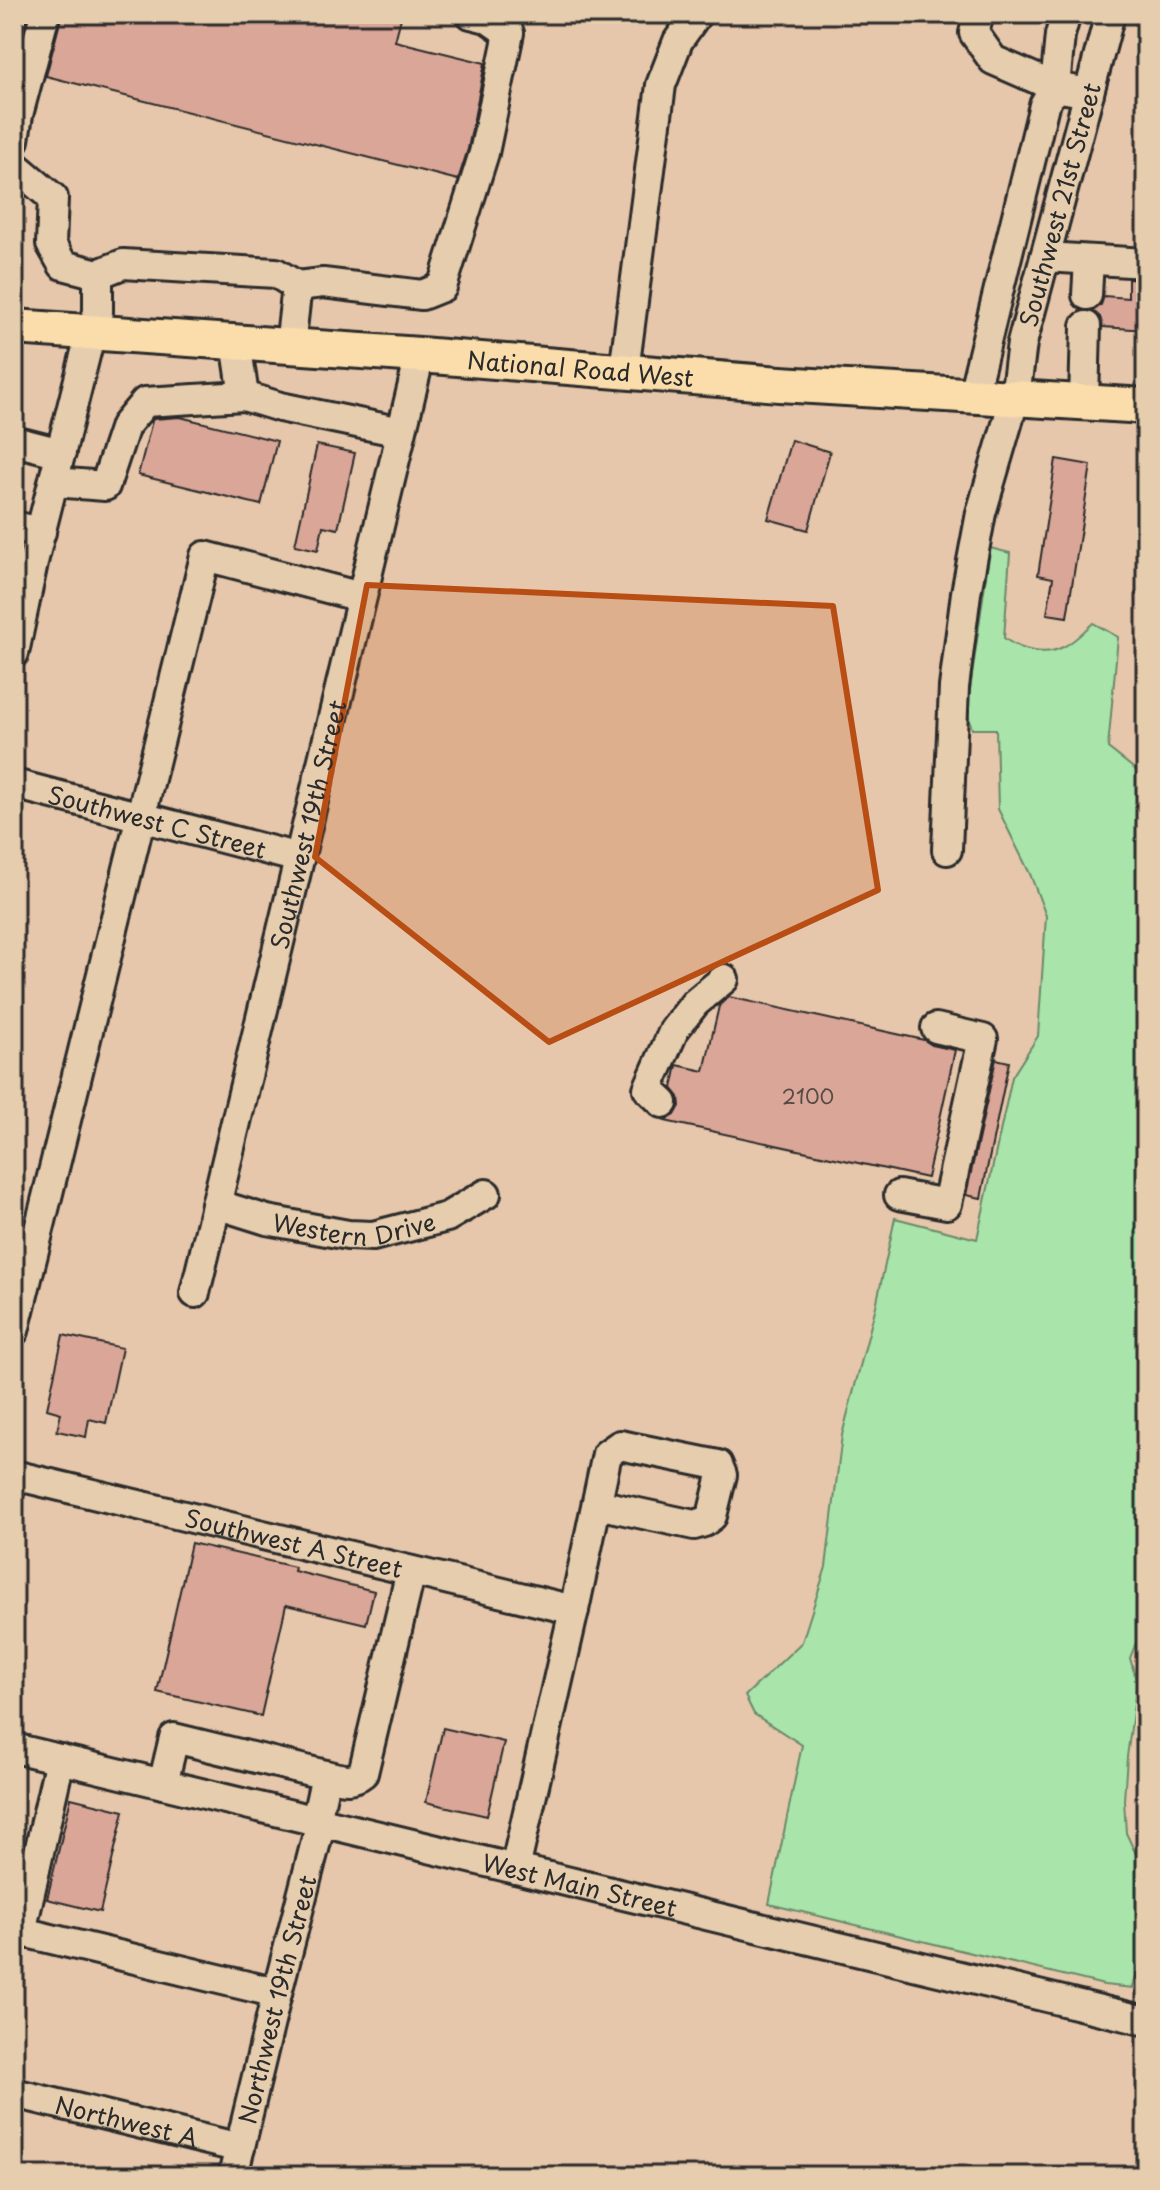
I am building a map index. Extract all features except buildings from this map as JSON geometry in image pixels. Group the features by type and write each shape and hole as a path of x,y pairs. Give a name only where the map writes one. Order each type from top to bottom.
{"main road":[{"name":"National Road West","path":"14,327 780,384 1146,406"}],"street":[{"path":"14,140 45,14"},
{"path":"14,165 53,198 51,244 63,265 98,274 123,264 276,273 297,286 323,283 422,295 442,287 484,153 509,33 487,18 471,14"},
{"path":"624,371 661,85 678,41 697,14"},
{"path":"979,14 974,33 993,60 1055,87 1089,93"},
{"path":"973,395 1044,105 1055,87 1060,35 1066,14"},
{"name":"Southwest 21st Street","path":"947,850 954,687 966,593 981,513 1015,397 1022,343 1110,14"},
{"path":"1045,257 1146,263"},
{"path":"1087,295 1089,260"},
{"path":"14,653 27,529 54,482 98,312 98,274"},
{"path":"290,346 297,286"},
{"path":"1084,402 1086,326"},
{"path":"236,342 244,396"},
{"name":"Southwest 19th Street","path":"195,1293 420,355"},
{"path":"54,482 105,486 125,426 145,402 244,396 280,407 401,432"},
{"path":"14,441 61,453"},
{"path":"14,1331 205,556 361,597"},
{"name":"Southwest C Street","path":"14,784 299,858"},
{"path":"663,1103 648,1089 674,1030 695,1003 724,979"},
{"path":"899,1195 947,1204 983,1039 936,1028"},
{"name":"Western Drive","path":"216,1204 267,1220 348,1235 373,1236 447,1217 486,1194"},
{"name":"Southwest A Street","path":"14,1475 574,1610"},
{"path":"515,1869 597,1504"},
{"path":"163,1784 174,1738 348,1780 363,1773 411,1571"},
{"name":"West Main Street","path":"14,1748 1146,2021"},
{"path":"60,1759 18,1931 277,1993"},
{"name":"Northwest 19th Street","path":"233,2176 318,1821 326,1775"},
{"name":"Northwest A","path":"14,2093 240,2148"}],"highlighted area":[{"path":"367,585 833,606 878,890 549,1042 315,857"}],"green space":[{"path":"990,548 1010,553 1004,638 1025,649 1048,652 1067,645 1093,623 1118,637 1108,748 1146,778 1146,1618 1130,1658 1137,1683 1124,1800 1126,1833 1146,1870 1146,1936 1133,1988 1104,1985 769,1904 802,1745 754,1714 745,1696 802,1642 826,1567 842,1435 876,1306 895,1218 977,1239 1012,1077 1038,1036 1046,916 1030,874 998,809 996,729 972,729 967,711"}]}
